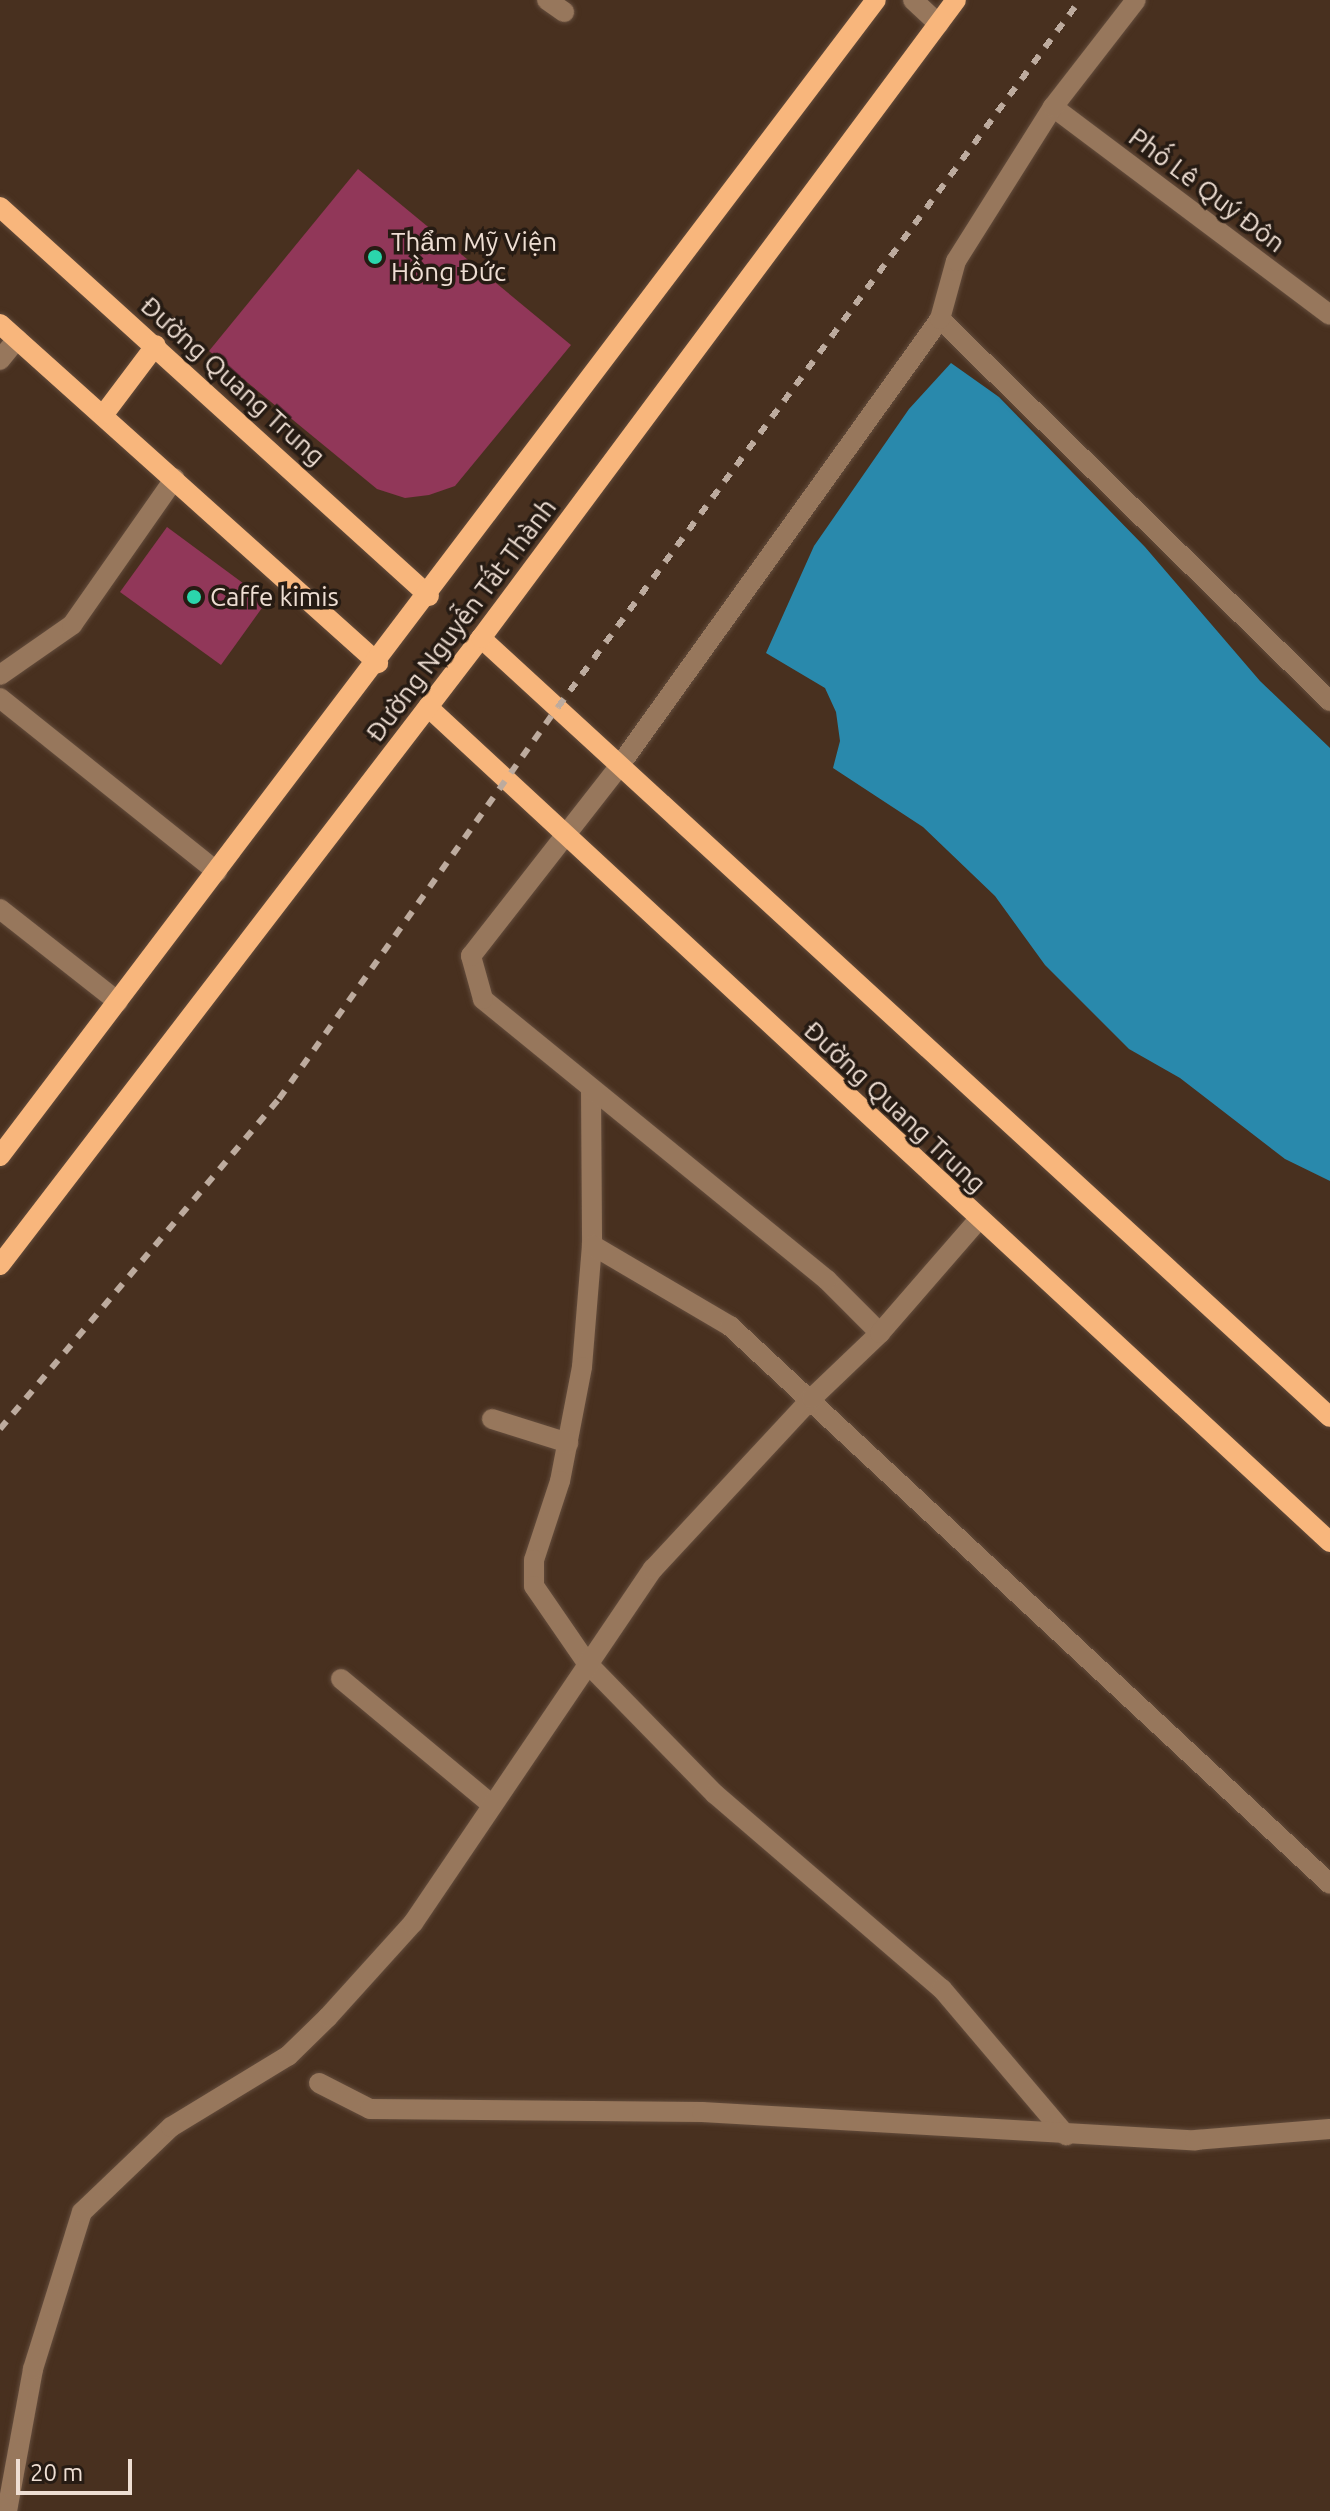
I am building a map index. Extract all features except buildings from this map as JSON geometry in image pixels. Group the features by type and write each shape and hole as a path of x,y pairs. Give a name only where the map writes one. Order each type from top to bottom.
{"main road":[{"name":"Đường Nguyễn Tất Thành","path":"0,1156 429,596 876,0"},
{"name":"Đường Nguyễn Tất Thành","path":"0,1265 481,638 956,0"},
{"name":"Đường Quang Trung","path":"0,207 156,345 429,596"},
{"path":"0,324 104,414 378,663"},
{"path":"104,414 156,345"},
{"path":"481,638 1330,1417"},
{"name":"Đường Quang Trung","path":"428,707 1330,1542"}],"street":[{"path":"913,0 939,24"},
{"path":"880,1333 827,1280 483,999 471,956 620,765 940,319 956,261 1053,107 1136,0"},
{"name":"Phố Lê Quý Đôn","path":"1053,107 1330,315"},
{"path":"940,319 1330,701"},
{"path":"0,360 17,339"},
{"path":"0,675 72,625 175,478"},
{"path":"0,698 217,872"},
{"path":"0,909 118,1002"},
{"path":"591,1090 592,1245 582,1367 568,1443 534,1560 534,1586 587,1663 715,1794 942,1989 1066,2135"},
{"path":"7,2511 33,2369 82,2212 171,2127 288,2056 413,1923 653,1569 812,1398 880,1333 979,1219"},
{"path":"592,1245 730,1326 812,1398 1330,1884"},
{"path":"492,1419 568,1443"},
{"path":"341,1679 491,1804"},
{"path":"319,2083 370,2109 702,2112 1195,2140 1330,2129"}],"water":[{"path":"951,363 999,397 1145,547 1260,681 1330,748 1330,1181 1285,1159 1180,1078 1129,1049 1045,965 995,896 923,827 833,768 840,741 836,712 825,688 766,653 814,546 909,409"}],"railway":[{"path":"0,1429 279,1099 558,707 1080,0"}],"place":[{"name":"Thẩm Mỹ Viện Hồng Đức","path":"375,257"},
{"name":"Caffe kimis","path":"194,597"}]}
